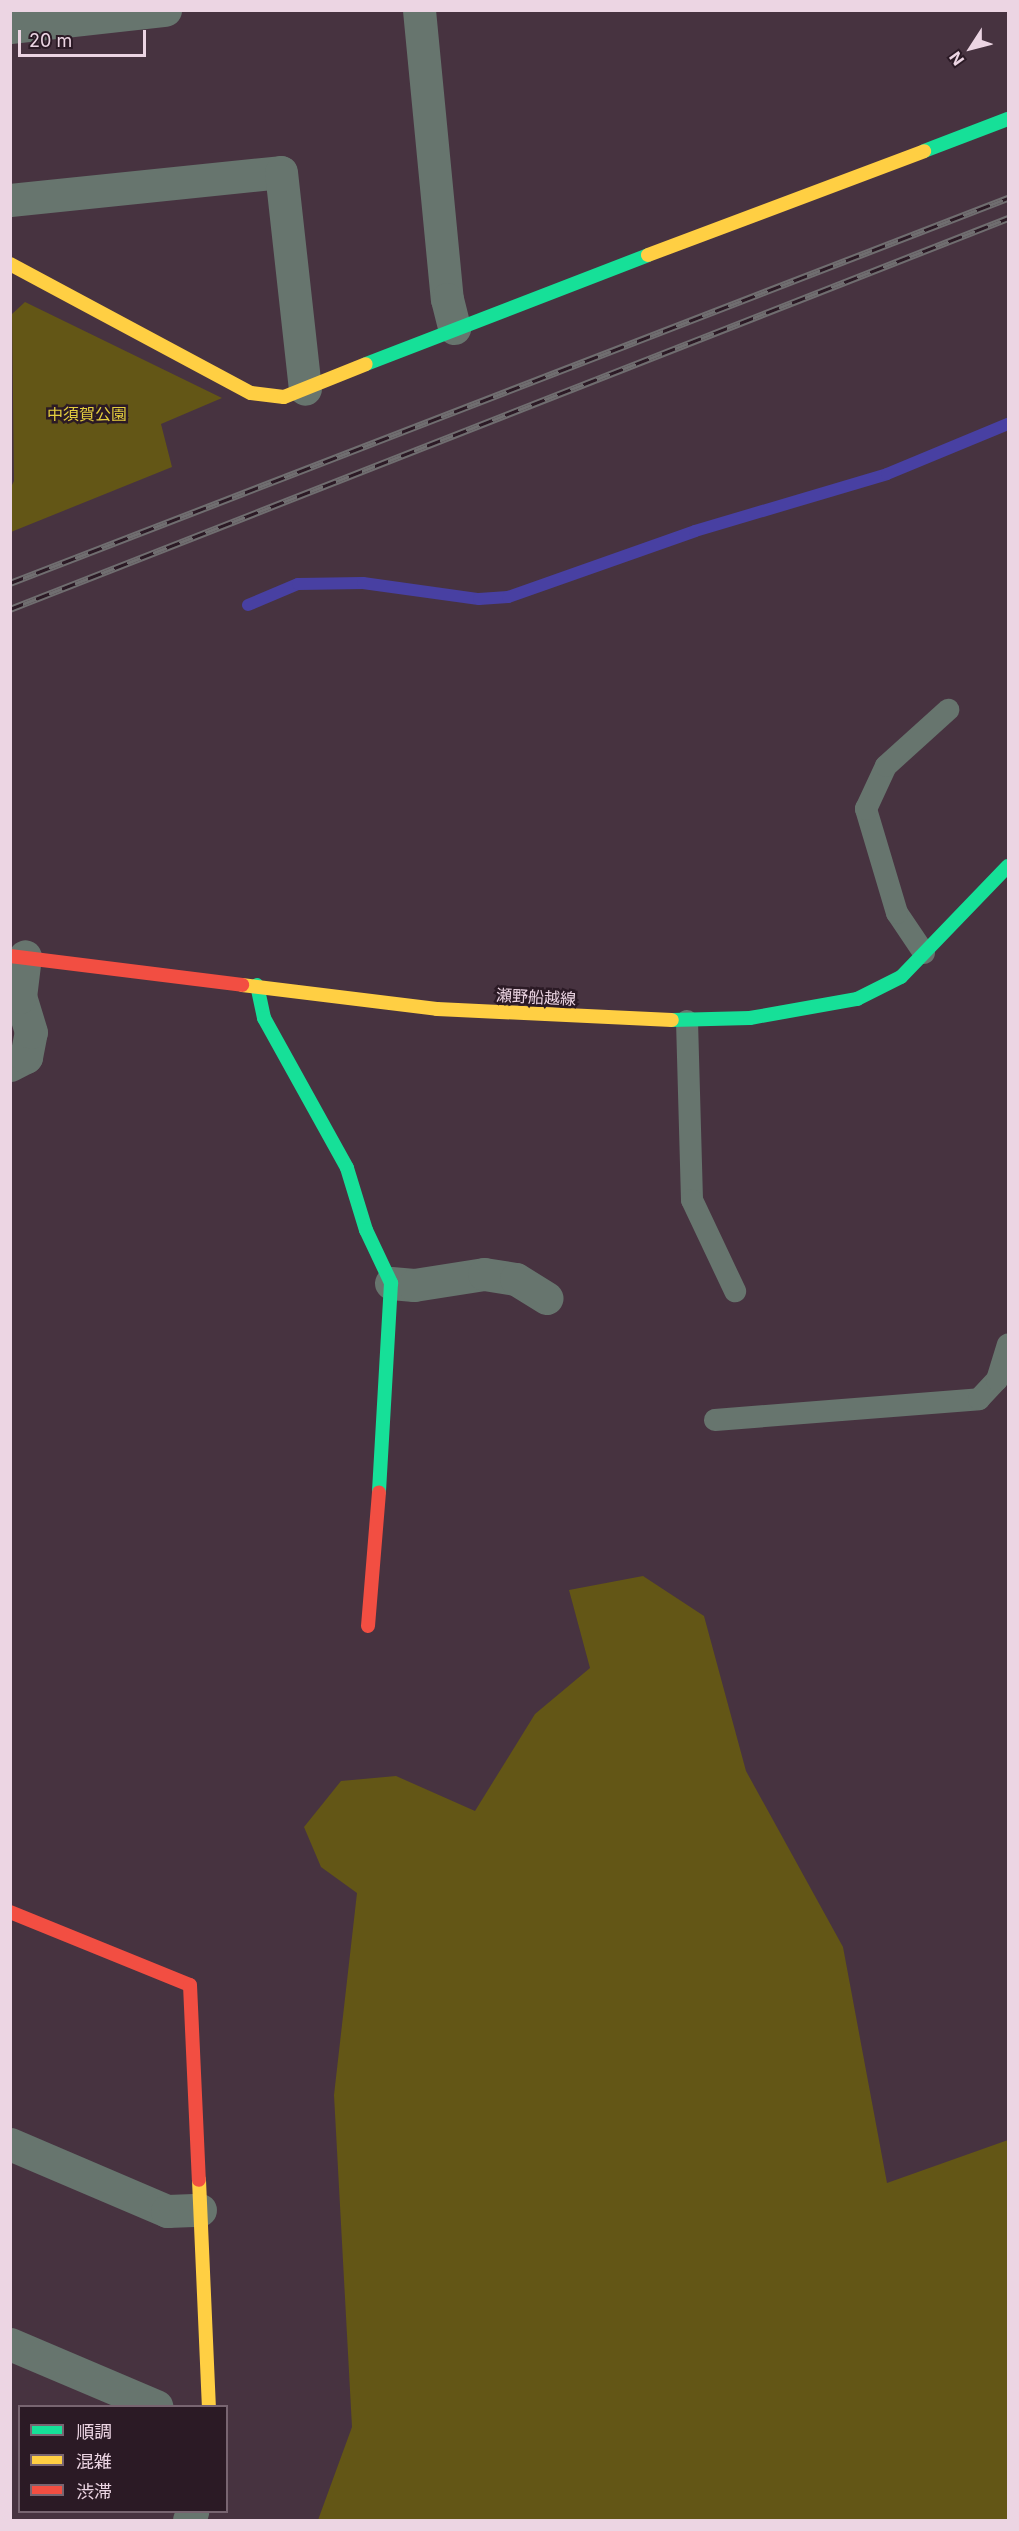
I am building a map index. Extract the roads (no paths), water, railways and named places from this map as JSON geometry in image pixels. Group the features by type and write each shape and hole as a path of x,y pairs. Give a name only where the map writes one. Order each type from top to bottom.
{"street":[{"path":"10,27 165,10"},
{"path":"419,10 447,300 454,328"},
{"path":"10,264 251,393 284,398 454,328 1008,119"},
{"path":"10,200 281,172 305,389"},
{"name":"瀬野船越線","path":"18,956 437,1009 687,1021 750,1018 820,1009 857,999 901,977 1008,866"},
{"path":"10,1065 26,1058 31,1032 20,997 18,956"},
{"path":"257,985 264,1018 348,1168 366,1230 391,1283 389,1361 368,1626"},
{"path":"391,1283 414,1285 484,1274 516,1279 547,1298"},
{"path":"10,1912 190,1985 208,2405"},
{"path":"10,2144 167,2211 200,2210"},
{"path":"10,2344 154,2405"}],"lane":[{"path":"924,953 897,914 866,809 886,766 948,710"},
{"path":"687,1021 692,1200 735,1291"},
{"path":"715,1420 979,1399 997,1380 1008,1345"}],"waterway":[{"path":"248,605 298,584 363,583 479,599 508,597 695,531 887,474 1008,424"}],"railway":[{"path":"10,583 1008,198"},
{"path":"10,609 1008,218"}],"park label":[{"name":"中須賀公園","path":"87,414"}]}
